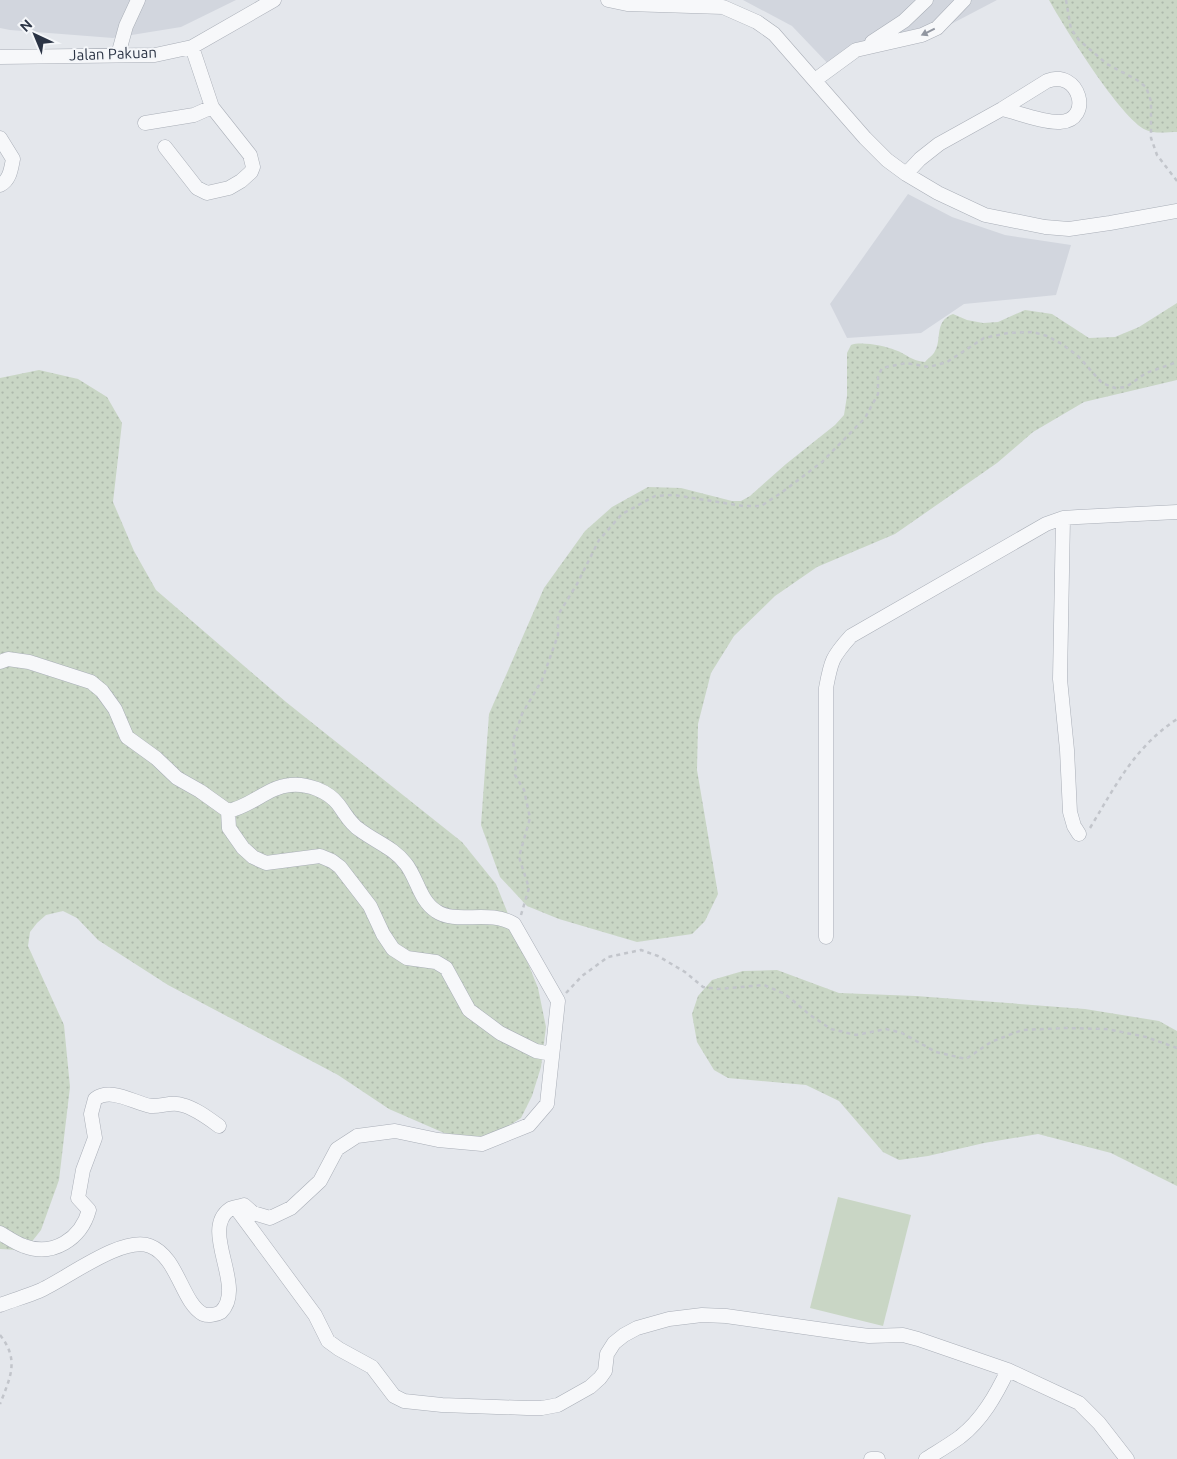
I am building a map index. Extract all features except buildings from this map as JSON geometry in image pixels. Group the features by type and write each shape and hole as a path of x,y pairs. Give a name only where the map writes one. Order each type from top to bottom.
{"street":[{"path":"118,55 126,26 138,0"},
{"name":"Jalan Pakuan","path":"0,57 155,55 192,47 274,0"},
{"path":"608,0 723,7 739,12 757,22 774,34 865,138 888,160 906,174 938,193 985,215 1018,220 1045,227 1069,229 1173,211"},
{"path":"865,47 904,21 926,0"},
{"path":"815,80 851,52 865,47 922,35 937,28 964,0"},
{"path":"165,147 197,188 207,193 223,190 241,182 251,172 253,167 250,155 212,107 192,47"},
{"path":"906,174 940,144 1053,78 1064,79 1071,84 1076,89 1080,101 1074,118 1062,122 1049,121 1002,109"},
{"path":"145,123 194,114 212,107"},
{"path":"0,138 13,159 10,174 4,183 0,185"},
{"path":"826,936 826,688 831,661 850,636 1046,524 1063,518 1177,512"},
{"path":"1063,518 1060,679 1067,750 1070,812 1074,826 1079,834"},
{"path":"0,662 8,659 29,662 91,682 102,691 115,709 127,737 156,758 176,778 200,791 228,811 237,809 288,785 299,784 311,787 331,796 358,830 378,840 400,857 430,907 438,913 451,916 495,916 514,924 558,1001 547,1104 529,1125 482,1144 438,1140 395,1131 357,1136 338,1148 320,1181 291,1208 270,1218 253,1213 244,1205 232,1208 222,1219 220,1226 220,1242 228,1280 228,1296 224,1309 218,1314 207,1315 199,1310 190,1300 170,1264 156,1249 142,1244 116,1250 38,1291 0,1305"},
{"path":"228,811 229,828 243,848 253,857 266,863 320,856 332,861 340,867 370,906 393,950 407,958 436,962 446,968 469,1010 500,1033 536,1051 552,1054"},
{"path":"0,1233 26,1247 52,1249 67,1242 84,1225 89,1210 78,1198 78,1190 85,1162 94,1138 91,1114 95,1099 98,1096 120,1096 151,1106 184,1105 219,1126"},
{"path":"236,1208 315,1315 328,1341 372,1367 394,1396 404,1401 442,1405 527,1408 558,1405 590,1387 600,1378 614,1343 637,1328 669,1319 702,1315 726,1316 807,1329 869,1336 903,1335 957,1351 1008,1370 1079,1403 1099,1423 1127,1459"},
{"path":"926,1459 960,1437 979,1418 1008,1370"},
{"path":"871,1459 878,1459"}],"path":[{"path":"1066,0 1071,29 1079,40 1107,64 1146,87 1151,101 1151,138 1157,154 1177,181"},
{"path":"514,924 523,913 529,888 519,857 530,818 524,790 515,775 516,763 513,741 522,714 542,680 558,635 558,614 577,584 599,540 622,514 655,496 674,495 743,506 761,506 822,462 865,418 878,394 878,377 882,368 906,363 929,367 947,362 984,338 1008,333 1033,332 1047,336 1078,356 1102,383 1115,388 1126,387 1146,373 1177,362"},
{"path":"1079,834 1088,832 1119,778 1140,751 1164,728 1177,719"},
{"path":"558,1001 582,976 608,957 641,950 658,956 685,972 703,987 718,989 764,985 785,994 810,1015 831,1029 856,1035 886,1029 902,1033 936,1052 966,1059 991,1042 1022,1030 1107,1029 1146,1037 1177,1048"},
{"path":"0,1335 8,1346 12,1363 9,1382 0,1404"}],"shaded area":[{"path":"0,0 236,0 181,27 113,38 0,28"},
{"path":"743,0 997,0 913,44 862,51 833,69 792,26"},
{"path":"908,194 952,217 1005,235 1071,245 1056,295 964,304 921,333 847,338 830,304"}],"green space":[{"path":"1049,0 1177,0 1177,132 1146,130 1122,109 1094,71"},
{"path":"1177,303 1177,380 1084,402 1033,432 997,463 895,534 817,567 775,596 734,636 711,673 698,724 697,770 718,894 705,921 692,934 637,942 559,919 527,906 500,877 481,825 489,714 544,588 585,531 612,507 648,487 681,488 732,501 741,501 750,496 835,425 844,415 847,396 847,353 851,345 867,344 885,347 925,362 937,348 943,322 953,314 967,320 983,323 998,322 1025,310 1052,314 1089,338 1115,337 1139,327"},
{"path":"39,370 78,379 107,397 122,423 113,502 134,551 156,590 286,702 462,842 496,884 538,988 546,1027 541,1067 532,1096 521,1118 502,1130 481,1140 451,1136 389,1109 338,1075 168,985 98,940 77,918 63,911 46,915 30,932 28,946 64,1025 70,1087 59,1180 41,1230 30,1244 17,1250 0,1249 0,378"},
{"path":"777,970 839,993 916,996 1085,1009 1159,1021 1177,1031 1177,1186 1111,1153 1038,1134 899,1160 883,1152 839,1101 806,1085 728,1078 714,1070 697,1042 692,1014 698,996 712,980 743,971"},
{"path":"838,1197 911,1215 883,1326 810,1308"}]}
